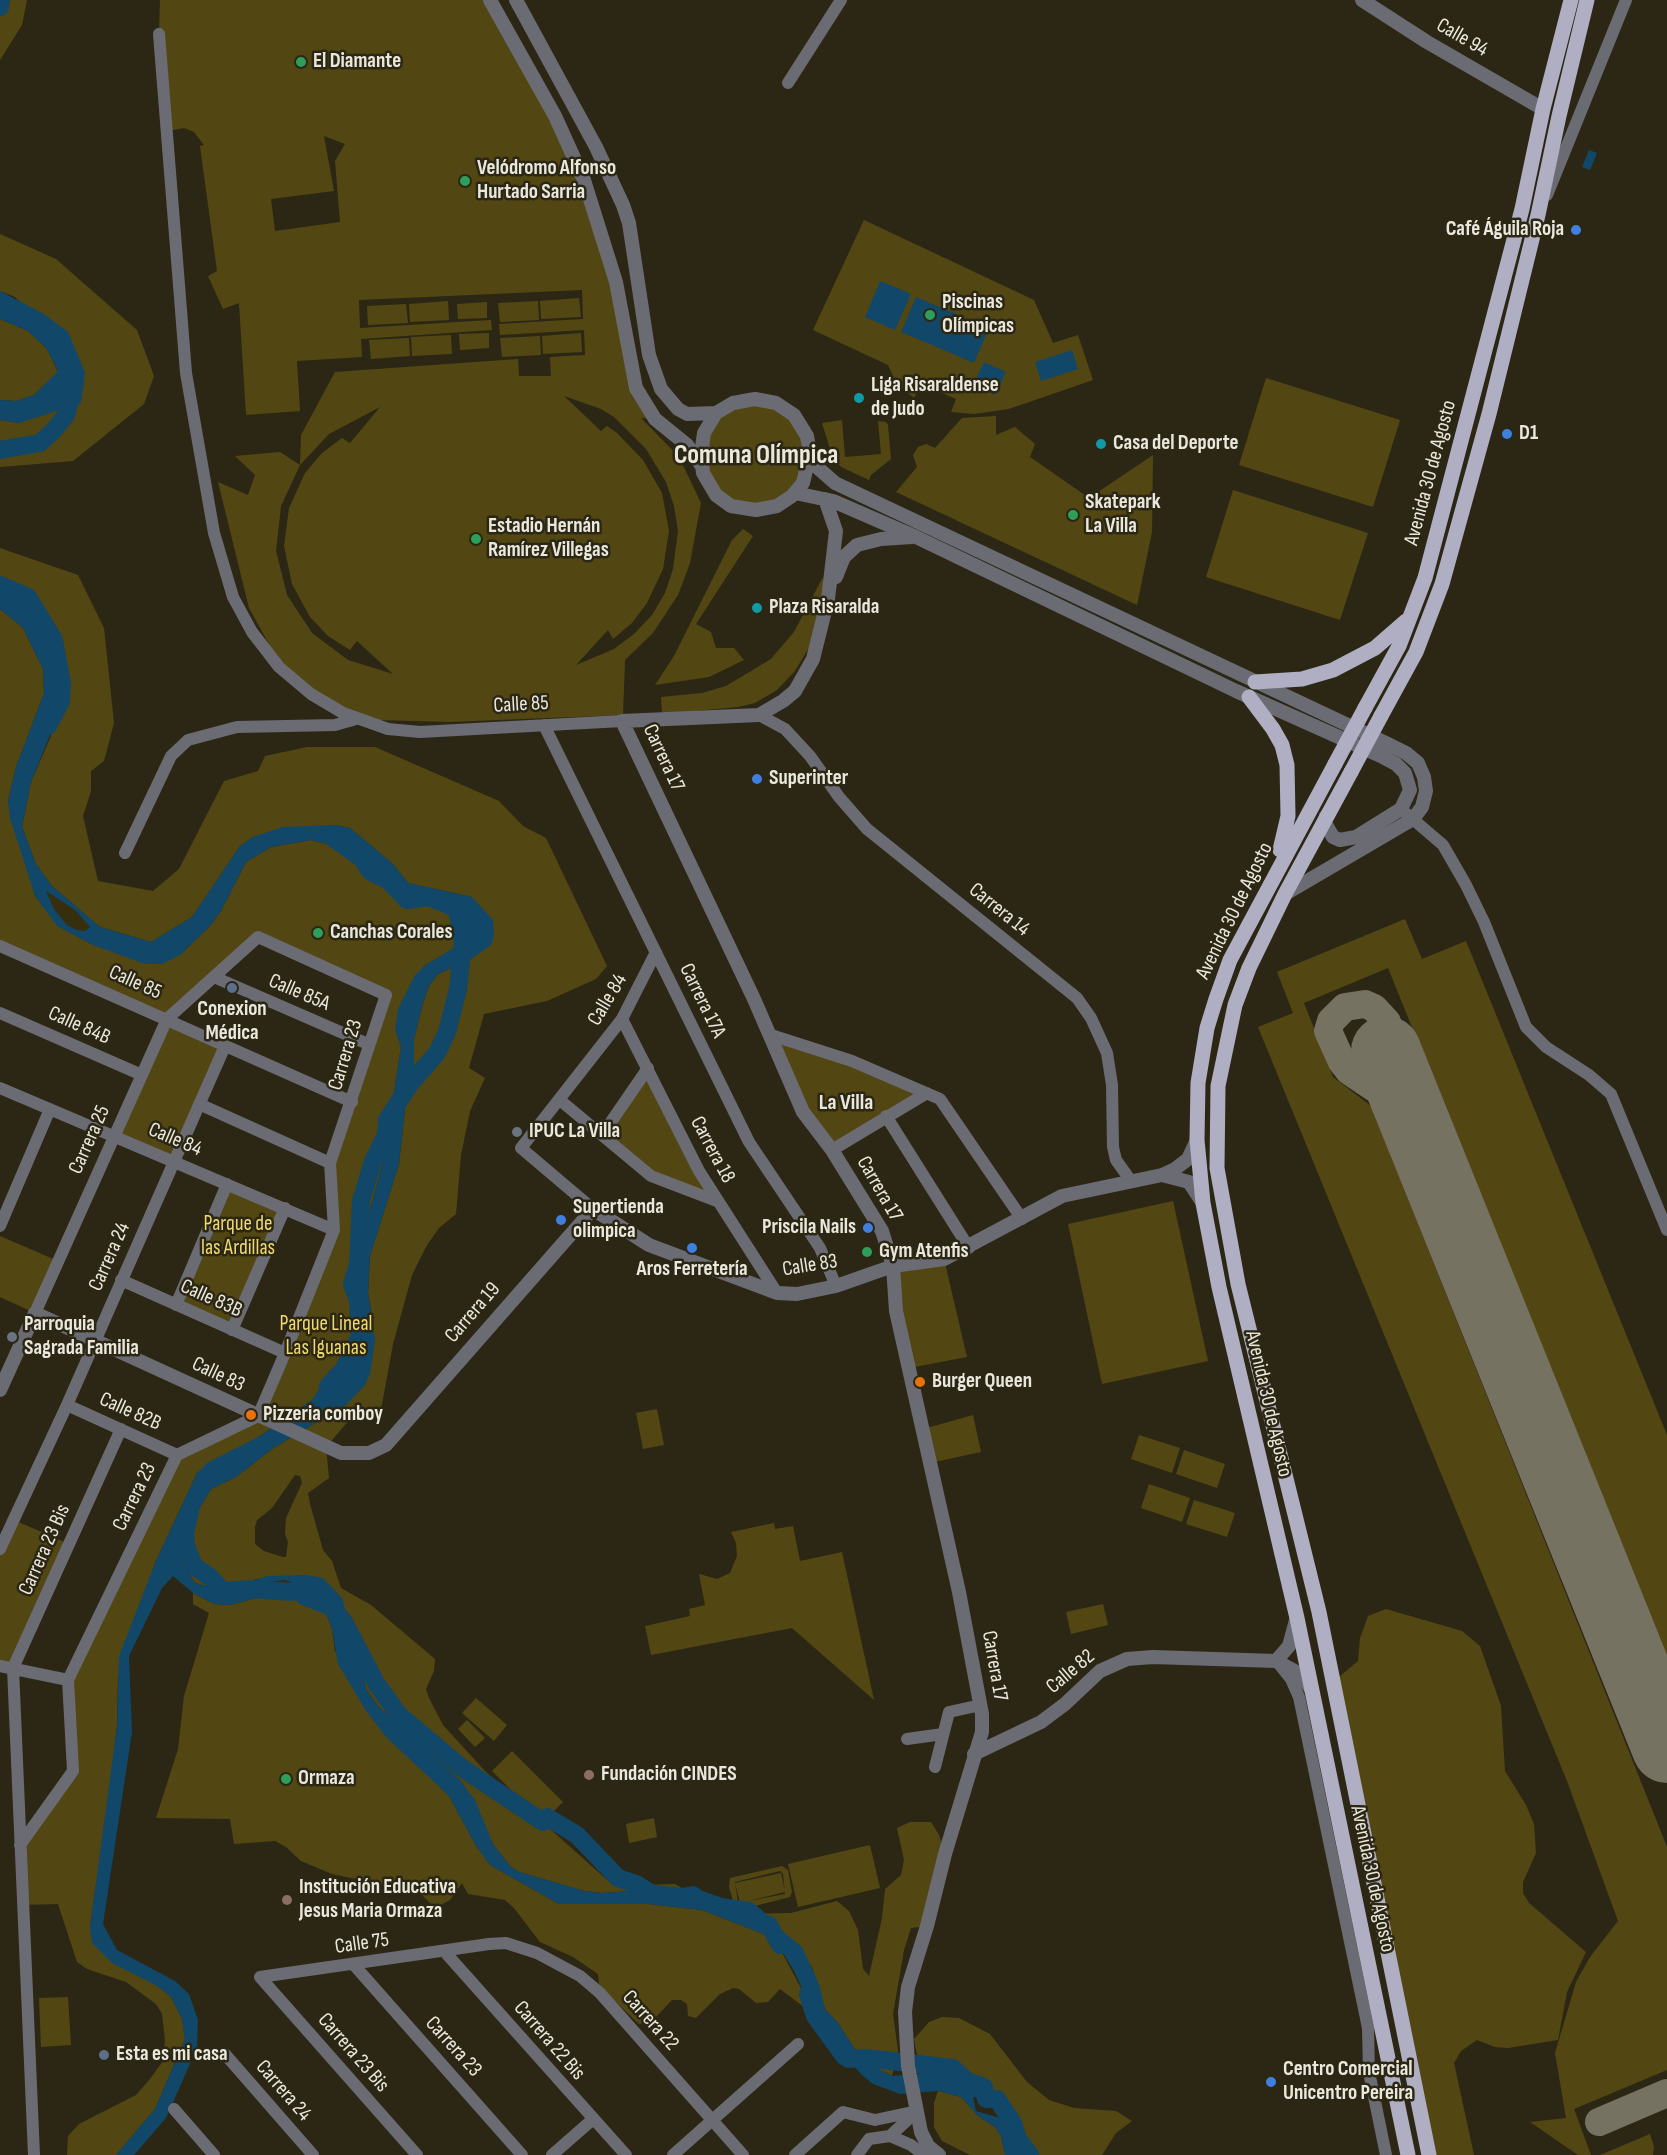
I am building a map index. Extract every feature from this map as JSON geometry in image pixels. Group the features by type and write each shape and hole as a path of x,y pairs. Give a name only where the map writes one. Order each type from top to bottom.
{"main road":[{"name":"Avenida 30 de Agosto","path":"1408,2155 1374,2026 1297,1618 1219,1287 1203,1203 1197,1140 1198,1083 1207,1028 1230,960 1399,646 1425,578 1474,399 1522,209 1543,109 1571,0"},
{"name":"Avenida 30 de Agosto","path":"1429,2155 1319,1612 1238,1284 1217,1168 1218,1086 1228,1032 1249,968 1326,816 1416,652 1442,584 1489,414 1538,215 1587,0"},
{"path":"1255,682 1302,679 1347,664 1381,644 1410,616"},
{"path":"1249,698 1273,729 1282,745 1289,789 1284,837 1268,887"}],"street":[{"path":"490,0 555,116 588,191 616,282 636,388 655,419 687,445 701,465 706,482 716,495 738,508 767,509 786,501 803,483 810,453"},
{"path":"516,0 596,147 623,205 629,224 650,355 658,381 678,409 699,415 716,413 744,400 776,403 794,415 801,424 807,436 810,453 818,468 835,483 1406,753 1418,763 1424,777 1426,791 1422,807 1413,819 1285,894"},
{"path":"831,17 832,0"},
{"path":"788,83 841,0"},
{"name":"Calle 94","path":"1362,0 1427,42 1543,109"},
{"path":"1538,215 1626,0"},
{"path":"159,34 186,373 214,533 225,574 242,616 279,667 328,705 356,719"},
{"path":"701,465 704,433 716,413"},
{"path":"795,493 825,499 916,537 1249,698 1396,764 1405,773 1410,790 1401,809 1348,840 1340,840 1327,831 1326,816"},
{"path":"759,715 783,701 807,674 813,659 828,598 836,531 825,499"},
{"path":"828,598 844,556 850,549 867,542 916,537"},
{"name":"Calle 85","path":"125,853 171,756 189,740 237,727 335,725 356,719 388,729 420,732 759,715"},
{"name":"Carrera 14","path":"759,715 785,729 867,829 1077,998 1091,1018 1107,1053 1112,1085 1113,1147 1116,1160 1131,1181"},
{"name":"Carrera 17","path":"622,721 771,1035 803,1112 832,1150 882,1231 893,1266 896,1311 959,1592 981,1705 982,1732 909,1987 904,2029 908,2066 921,2132 932,2154"},
{"name":"Carrera 17A","path":"544,725 749,1142 820,1248 836,1286"},
{"path":"1401,809 1443,845 1484,922 1526,1027 1546,1047 1589,1075 1611,1094 1667,1230"},
{"name":"Carrera 25","path":"0,1390 167,1019 258,937 386,995"},
{"name":"Calle 85","path":"0,946 352,1102"},
{"name":"Calle 84","path":"521,1149 561,1101 622,1019 656,952"},
{"name":"Calle 85A","path":"214,977 368,1044"},
{"name":"Carrera 23","path":"20,1845 73,1771 68,1680 177,1455 263,1418 285,1353 334,1230 330,1163 386,995"},
{"name":"Calle 84B","path":"0,1013 142,1075"},
{"name":"Carrera 18","path":"622,1019 699,1171 777,1293"},
{"path":"771,1035 852,1061 940,1099 1022,1219"},
{"name":"Carrera 24","path":"0,1549 67,1405 225,1046"},
{"path":"602,1135 648,1068"},
{"name":"Calle 84","path":"0,1088 334,1230"},
{"path":"832,1150 927,1093"},
{"path":"561,1101 651,1176 719,1202"},
{"path":"199,1104 330,1163"},
{"path":"0,1226 50,1109"},
{"path":"886,1116 969,1248"},
{"name":"Calle 83","path":"521,1149 592,1209 649,1245 777,1293 797,1294 836,1286 893,1266 944,1259 984,1240 1062,1196 1162,1175 1182,1165 1197,1140"},
{"name":"Calle 83","path":"1162,1175 1189,1182 1203,1203"},
{"path":"176,1305 227,1184"},
{"path":"232,1330 285,1208"},
{"name":"Carrera 19","path":"386,1445 592,1209"},
{"name":"Calle 83B","path":"122,1281 285,1353"},
{"name":"Calle 83","path":"35,1313 341,1453 355,1455 369,1453 386,1445"},
{"name":"Calle 82B","path":"67,1405 177,1455"},
{"name":"Carrera 23 Bis","path":"34,2155 13,1668 121,1430"},
{"path":"1297,1618 1289,1646 1276,1661 1291,1680 1299,1697 1374,2026 1369,2072 1386,2155"},
{"name":"Calle 82","path":"974,1754 1041,1722 1065,1704 1093,1677 1118,1662 1153,1657 1276,1661 1300,1674 1311,1689"},
{"path":"0,1666 68,1680"},
{"path":"935,1767 949,1712 981,1705"},
{"path":"907,1739 943,1734"},
{"name":"Calle 75","path":"260,1977 506,1943"},
{"name":"Carrera 22","path":"506,1943 537,1953 580,1976 600,1993 744,2155"},
{"name":"Carrera 22 Bis","path":"444,1951 592,2120 626,2155"},
{"name":"Carrera 23","path":"354,1965 522,2155"},
{"name":"Carrera 23 Bis","path":"260,1977 417,2155"},
{"path":"673,2155 798,2044"},
{"name":"Carrera 24","path":"224,2053 313,2155"},
{"path":"795,2155 843,2112 875,2120 916,2104"},
{"path":"890,2136 916,2104"},
{"path":"174,2109 213,2155"},
{"path":"552,2155 592,2120"},
{"path":"858,2154 869,2139 890,2136 932,2154"}],"green space":[{"path":"0,0 27,0 22,25 0,60"},
{"path":"160,0 490,0 584,180 629,351 655,419 641,418 679,457 701,503 690,563 678,595 653,633 625,660 623,715 449,722 379,720 346,708 313,691 283,665 270,646 249,608 218,482 248,495 255,475 235,456 280,452 300,465 301,435 335,372 518,359 519,376 551,376 550,357 585,355 584,330 500,335 499,324 583,319 582,290 359,300 360,328 491,320 492,330 361,339 362,357 297,361 300,411 246,415 239,303 223,309 208,276 217,271 200,146 204,145 194,132 184,128 167,131 159,34","holes":["324,136 345,144 335,161 340,222 275,231 271,199 334,191","564,396 601,409 614,417 646,449 666,482 674,506 678,531 673,569 665,593 652,615 634,634 614,649 576,665 608,630 613,639 632,623 647,603 663,569 669,531 662,493 643,460 607,426 601,431","380,407 350,443 342,438 322,453 305,473 289,508 284,546 292,584 310,617 328,636 350,650 357,641 393,674 348,660 312,633 287,595 276,551 281,506 300,465 329,434"]},
{"name":"Piscinas Olímpicas","path":"864,220 1034,300 1053,343 1078,335 1093,380 1009,409 974,414 951,412 956,399 921,384 914,398 896,383 888,365 813,330"},
{"path":"0,234 56,259 137,330 154,376 144,404 73,461 0,467 0,420 19,423 85,372 15,297 0,291"},
{"path":"579,298 581,317 541,319 540,301"},
{"path":"448,301 449,320 410,322 409,304"},
{"path":"538,301 539,320 500,322 498,303"},
{"path":"487,302 487,318 458,319 457,304"},
{"path":"406,304 408,323 368,325 367,306"},
{"path":"0,319 28,331 47,349 58,372 34,395 16,401 0,400"},
{"path":"489,333 489,348 460,350 459,334"},
{"path":"581,333 582,352 543,354 542,336"},
{"path":"451,335 452,354 412,356 411,337"},
{"path":"540,336 541,355 502,357 500,338"},
{"path":"409,338 410,356 371,359 369,340"},
{"path":"1266,378 1400,420 1373,507 1239,465"},
{"path":"744,400 787,410 810,447 792,496 738,508 707,482 704,433 733,403"},
{"name":"Skatepark La Villa","path":"996,416 996,435 1015,427 1035,444 1030,457 1089,498 1153,455 1152,532 1137,605 896,492 917,467 913,455 918,447 926,444 935,448 962,418"},
{"path":"842,420 845,457 881,454 878,421 886,422 888,425 891,459 871,475 869,480 841,467 832,455 822,423"},
{"path":"1233,490 1368,533 1340,620 1206,577"},
{"path":"743,529 753,536 696,624 711,632 716,648 734,648 744,660 709,677 655,685 674,656 732,540"},
{"path":"0,548 78,575 104,628 114,723 104,761 91,771 91,791 83,816 98,881 153,891 179,869 224,781 258,771 265,756 307,747 375,747 499,801 523,826 546,838 607,966 596,979 547,1001 484,1014 469,1068 485,1078 470,1111 461,1155 456,1214 439,1228 427,1245 412,1275 393,1344 381,1410 365,1412 350,1419 326,1447 329,1478 308,1493 310,1504 323,1550 332,1561 341,1588 371,1605 435,1659 434,1671 426,1689 443,1725 485,1771 614,1886 675,1884 693,1895 743,1914 791,1913 837,1901 849,1911 858,1930 863,1969 869,1976 882,1918 885,1889 901,1875 904,1860 897,1828 910,1822 931,1822 939,1835 945,1854 927,1926 911,1928 904,1950 893,2014 898,2051 892,2076 869,2064 856,2051 838,2023 825,2009 812,1967 781,1930 698,1899 630,1891 602,1893 584,1891 519,1872 510,1866 493,1844 460,1780 378,1706 366,1689 348,1615 307,1575 256,1579 233,1590 223,1591 195,1583 183,1564 181,1545 185,1533 211,1489 236,1477 272,1449 347,1404 373,1321 368,1293 370,1256 399,1164 406,1099 414,1065 414,1039 429,986 438,974 471,959 472,897 408,883 393,864 350,828 335,825 253,837 240,846 192,917 151,942 100,927 52,886 36,864 22,827 31,782 51,736 60,655 38,610 11,589 0,585","holes":["295,1475 300,1476 302,1483 286,1518 285,1534 288,1542 286,1557 264,1551 255,1544 257,1520 272,1508"]},
{"path":"823,577 823,593 810,646 795,671 777,690 755,703 738,707 662,714 661,697 702,693 726,686 771,659 794,632"},
{"name":"Parque Lineal Las Iguanas","path":"0,609 23,628 43,669 44,693 16,767 8,801 35,896 58,926 93,945 180,955 209,927 221,911 246,862 271,847 311,840 352,850 415,906 446,904 457,909 465,917 467,929 463,943 424,966 395,1029 401,1047 383,1162 367,1221 352,1262 352,1284 361,1321 356,1352 329,1388 260,1436 197,1473 155,1563 118,1678 117,1726 112,1773 90,1927 171,1997 182,2019 185,2039 155,2109 116,2155 67,2155 68,2136 79,2124 136,2095 150,2079 163,2061 165,2040 162,2014 156,2004 126,1982 87,1969 77,1962 58,1904 22,1905 20,1845 73,1771 68,1680 177,1455 258,1416 334,1230 330,1163 385,995 258,938 167,1019 0,946"},
{"path":"1405,919 1422,959 1466,941 1667,1435 1667,1654 1388,968 1304,1003 1333,1077 1371,1106 1667,1847 1667,2070 1574,2109 1591,2155 1578,2155 1530,2122 1566,2118 1555,2053 1576,1982 1590,1957 1618,1921 1567,1781 1258,1027 1293,1013 1277,972"},
{"path":"167,1019 225,1046 173,1161 114,1136"},
{"path":"771,1035 927,1093 832,1150 803,1112"},
{"path":"648,1068 719,1202 651,1176 602,1135"},
{"name":"Parque de las Ardillas","path":"227,1184 285,1208 232,1330 176,1305"},
{"path":"1173,1201 1208,1361 1102,1384 1068,1224"},
{"path":"0,1236 58,1261 35,1313 0,1297"},
{"path":"944,1259 967,1357 909,1368 893,1266"},
{"path":"657,1409 664,1445 643,1449 636,1413"},
{"path":"973,1415 981,1452 930,1463 923,1429"},
{"path":"1139,1435 1180,1448 1172,1473 1131,1459"},
{"path":"1184,1450 1225,1464 1217,1488 1176,1474"},
{"path":"1149,1484 1190,1498 1182,1522 1141,1508"},
{"path":"1194,1500 1235,1513 1227,1537 1186,1524"},
{"path":"14,1520 69,1544 13,1668 0,1666 0,1549"},
{"path":"774,1523 775,1529 793,1526 800,1561 842,1552 874,1700 792,1628 651,1655 645,1626 690,1616 689,1609 705,1605 699,1574 717,1579 730,1573 737,1556 736,1543 731,1532"},
{"path":"193,1593 214,1604 230,1605 256,1598 289,1595 316,1599 324,1608 332,1629 335,1651 418,1765 449,1796 475,1844 490,1865 559,1904 648,1904 702,1910 766,1935 777,1943 812,2009 804,2007 780,1989 768,2002 756,2003 739,1989 733,1988 720,1994 696,2018 688,2016 687,2004 681,2000 672,2000 653,2020 639,2024 603,1990 599,1984 598,1974 573,1957 540,1942 505,1900 468,1894 462,1883 450,1900 435,1908 419,1892 332,1874 301,1861 286,1847 275,1841 234,1844 230,1819 156,1818 178,1749 184,1696 209,1613 193,1604"},
{"path":"1103,1604 1108,1625 1071,1634 1066,1612"},
{"path":"1386,1609 1462,1631 1480,1646 1501,1706 1505,1771 1526,1805 1534,1824 1536,1853 1523,1882 1523,1893 1529,1903 1586,1952 1567,1992 1558,2040 1508,2048 1495,2047 1477,2040 1461,2051 1454,2063 1474,2155 1429,2155 1333,1682 1358,1661 1360,1638 1368,1616"},
{"path":"476,1698 507,1725 494,1741 462,1713"},
{"path":"467,1720 485,1738 475,1747 458,1729"},
{"path":"512,1751 563,1802 543,1822 492,1771"},
{"path":"654,1818 657,1837 629,1843 626,1824"},
{"path":"870,1845 880,1888 798,1907 788,1864"},
{"path":"782,1866 788,1870 792,1892 790,1897 743,1909 735,1907 729,1887 730,1878","holes":["780,1871 783,1874 785,1894 738,1903 735,1882"]},
{"path":"781,1873 785,1892 740,1903 735,1883"},
{"path":"68,1997 71,2045 41,2047 39,1998"},
{"path":"942,2017 959,2018 990,2034 1027,2082 1049,2100 1074,2108 1116,2111 1132,2121 1116,2133 1102,2155 1020,2155 1018,2139 997,2099 946,2075 925,2073 914,2039 929,2022"},
{"path":"938,2091 961,2097 978,2116 995,2127 1001,2136 1005,2155 970,2155 942,2141 934,2127 934,2103"},
{"path":"1650,2134 1654,2147 1653,2155 1600,2155"}],"sand":[{"path":"45,890 75,910 90,927 85,931 67,925 54,909"},
{"path":"285,1580 295,1584 299,1590 282,1592 253,1589 262,1583"}],"water":[{"path":"1589,150 1597,153 1590,170 1582,167"},
{"path":"880,281 911,294 895,330 865,317"},
{"path":"0,291 44,314 68,332 85,372 81,403 19,423 0,420 0,400 16,401 34,395 58,371 47,349 28,331 0,319"},
{"path":"916,297 989,328 974,363 901,332"},
{"path":"1072,350 1078,369 1041,381 1035,362"},
{"path":"984,362 1006,372 995,395 973,385"},
{"path":"0,585 28,597 54,640 62,665 57,718 31,782 22,827 36,864 52,886 100,927 151,942 192,917 240,846 253,837 283,827 335,825 350,828 393,864 408,883 472,897 493,920 494,936 491,945 471,959 438,974 429,986 423,1003 414,1039 414,1065 406,1099 399,1164 370,1256 368,1293 375,1340 370,1374 365,1385 347,1404 272,1449 236,1477 211,1489 185,1533 181,1545 183,1564 195,1583 223,1591 267,1576 307,1575 323,1578 342,1598 366,1689 378,1706 460,1780 475,1800 493,1844 510,1866 519,1872 584,1891 602,1893 630,1891 698,1899 781,1930 802,1947 819,1984 825,2009 838,2023 856,2051 869,2064 892,2076 925,2073 946,2075 984,2087 997,2099 1013,2123 1020,2155 1005,2155 1001,2136 995,2127 978,2116 961,2097 938,2091 900,2094 873,2084 863,2076 844,2056 815,2016 794,1971 777,1943 766,1935 702,1910 648,1904 559,1904 490,1865 475,1844 449,1796 386,1737 366,1711 338,1664 332,1629 324,1608 316,1599 289,1595 256,1598 230,1605 214,1604 193,1593 173,1576 162,1588 129,1656 132,1732 103,1924 117,1950 175,1981 189,1994 198,2020 197,2048 166,2118 134,2155 116,2155 155,2109 185,2039 182,2019 171,1997 159,1987 112,1963 92,1943 90,1927 117,1726 119,1656 155,1563 197,1473 207,1463 260,1436 329,1388 356,1352 361,1321 352,1284 352,1262 367,1221 383,1162 401,1047 395,1029 398,1009 415,975 424,966 462,943 467,929 465,917 457,909 446,904 415,906 352,850 311,840 271,847 246,862 221,911 209,927 180,955 162,964 145,964 93,945 57,926 35,896 10,818 8,801 16,767 44,693 43,669 23,628 0,609","holes":["46,891 75,910 90,927 85,931 67,925 54,909","285,1580 295,1584 298,1590 282,1592 253,1589 262,1583","973,2097 986,2099 997,2110 1000,2118 976,2111"]}],"waterway":[{"path":"0,7 1,0"},
{"path":"0,450 40,443 66,415 75,383"},
{"path":"0,585 28,597 54,640 62,684 61,701 48,726"},
{"path":"318,1408 330,1388 328,1386 344,1369 360,1336 358,1300 352,1284 358,1264 361,1201 373,1161 386,1135 387,1120 410,1084 437,1053 447,1032 458,989 463,943 457,909 429,897 407,900 389,881 371,872 361,858 333,838"},
{"path":"190,1511 185,1533 186,1546 194,1566 210,1577 223,1591 253,1589 291,1592 299,1590 304,1596 332,1607 344,1622 376,1683 399,1715 462,1768 543,1822 547,1817 577,1835 618,1878 636,1884 652,1894 682,1897 693,1895 721,1907 749,1911 763,1923 769,1925 780,1945"},
{"path":"808,1994 815,2016 844,2056 849,2059 865,2058 953,2068 967,2081 984,2087 986,2099 997,2099 1013,2123 1018,2139 1030,2155"}],"taxiway":[{"path":"1386,1051 1390,1032 1387,1022 1374,1008 1365,1004 1345,1007 1331,1021 1328,1031 1342,1062 1349,1071 1410,1112"},
{"path":"1599,2122 1667,2093"}],"runway":[{"path":"1386,1051 1667,1748"}],"place":[{"name":"El Diamante","path":"301,62"},
{"name":"Velódromo Alfonso Hurtado Sarria","path":"465,181"},
{"name":"Café Águila Roja","path":"1576,230"},
{"name":"Piscinas Olímpicas","path":"930,315"},
{"name":"Liga Risaraldense de Judo","path":"859,398"},
{"name":"D1","path":"1507,434"},
{"name":"Casa del Deporte","path":"1101,444"},
{"name":"Skatepark La Villa","path":"1073,515"},
{"name":"Estadio Hernán Ramírez Villegas","path":"476,539"},
{"name":"Plaza Risaralda","path":"757,608"},
{"name":"Superinter","path":"757,779"},
{"name":"Canchas Corales","path":"318,933"},
{"name":"Conexion Médica","path":"232,988"},
{"name":"IPUC La Villa","path":"517,1132"},
{"name":"Supertienda olimpica","path":"561,1220"},
{"name":"Priscila Nails","path":"868,1228"},
{"name":"Aros Ferretería","path":"692,1248"},
{"name":"Gym Atenfis","path":"867,1252"},
{"name":"Parroquia Sagrada Familia","path":"12,1337"},
{"name":"Burger Queen","path":"920,1382"},
{"name":"Pizzeria comboy","path":"251,1415"},
{"name":"Fundación CINDES","path":"589,1775"},
{"name":"Ormaza","path":"286,1779"},
{"name":"Institución Educativa Jesus Maria Ormaza","path":"287,1900"},
{"name":"Esta es mi casa","path":"104,2055"},
{"name":"Centro Comercial Unicentro Pereira","path":"1271,2082"}],"district":[{"name":"Comuna Olímpica","path":"756,456"},
{"name":"La Villa","path":"846,1103"}]}
